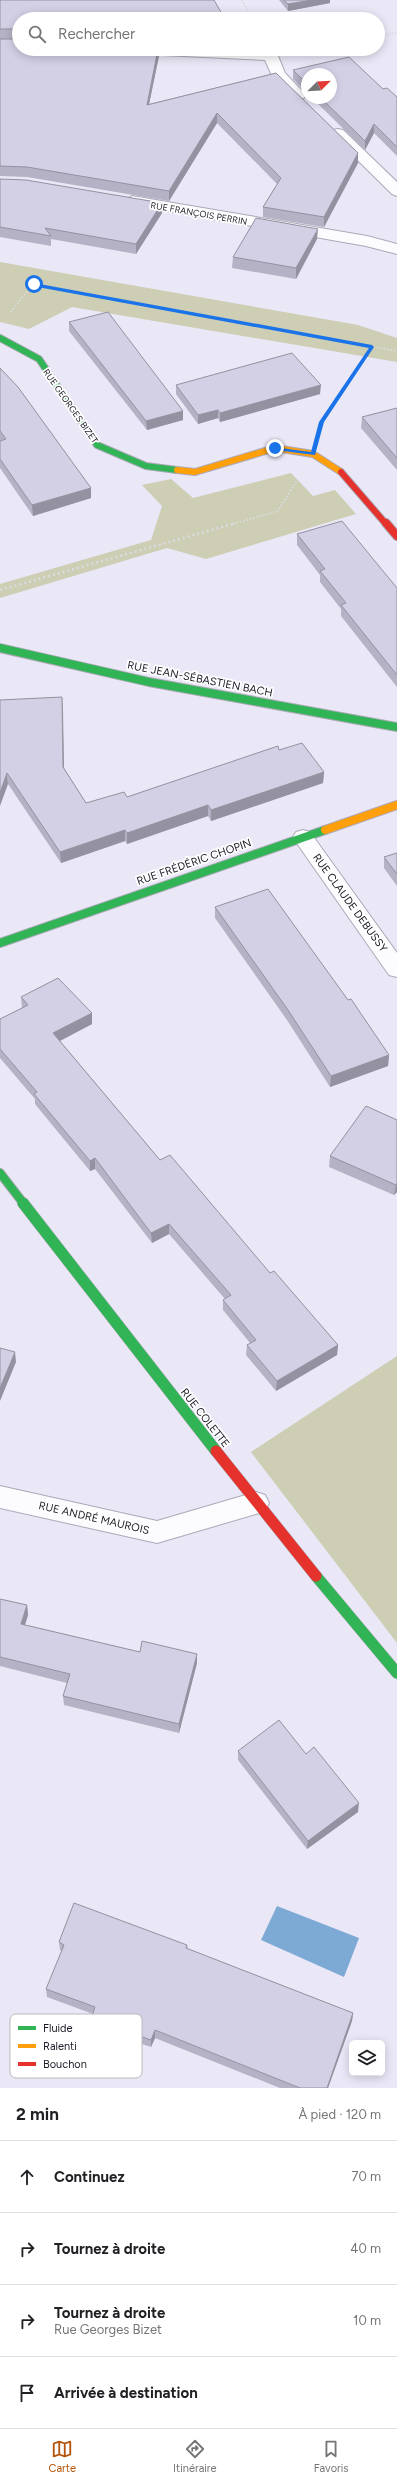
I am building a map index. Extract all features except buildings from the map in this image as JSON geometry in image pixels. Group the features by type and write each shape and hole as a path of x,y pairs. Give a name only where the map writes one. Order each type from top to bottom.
{"street":[{"path":"271,56 278,75 301,98"},
{"path":"329,125 397,191"},
{"name":"RUE FRANÇOIS PERRIN","path":"120,199 367,241 397,249"},
{"name":"RUE GEORGES BIZET","path":"0,338 39,359 97,445 146,466 195,472 275,448 313,454 346,475 397,536"},
{"name":"RUE JEAN-SÉBASTIEN BACH","path":"0,648 149,682 397,727"},
{"name":"RUE FRÉDÉRIC CHOPIN","path":"0,943 397,805"},
{"name":"RUE CLAUDE DEBUSSY","path":"303,837 397,969"},
{"name":"RUE COLETTE","path":"0,1173 317,1580 397,1673"},
{"name":"RUE ANDRÉ MAUROIS","path":"0,1497 157,1532 256,1502"}],"path":[{"path":"242,0 249,12"},
{"path":"385,35 397,32"},
{"path":"10,314 34,284 397,352"},
{"path":"0,590 278,511 313,454 322,422 372,347"}],"green space":[{"path":"0,262 358,325 397,338 397,362 72,307 29,329 0,322"},
{"path":"291,473 313,496 335,490 356,514 206,559 167,548 0,598 0,584 151,540 162,506 142,485 171,479 193,498"},
{"path":"397,1356 397,1643 251,1452"}],"water":[{"path":"277,1906 359,1938 344,1977 261,1940"}],"traffic: fast":[{"path":"0,338 39,359 97,445 146,466 177,470"},
{"path":"0,648 149,682 397,727"},
{"path":"0,943 325,830"},
{"path":"0,1173 216,1451"},
{"path":"316,1576 397,1673"}],"traffic: slow":[{"path":"177,470 195,472 275,448 313,454 341,472"},
{"path":"325,830 397,805"}],"traffic: jam":[{"path":"341,472 397,536"},
{"path":"216,1451 316,1576"}],"route":[{"path":"34,284 372,347 322,422 313,454 275,448"}]}
